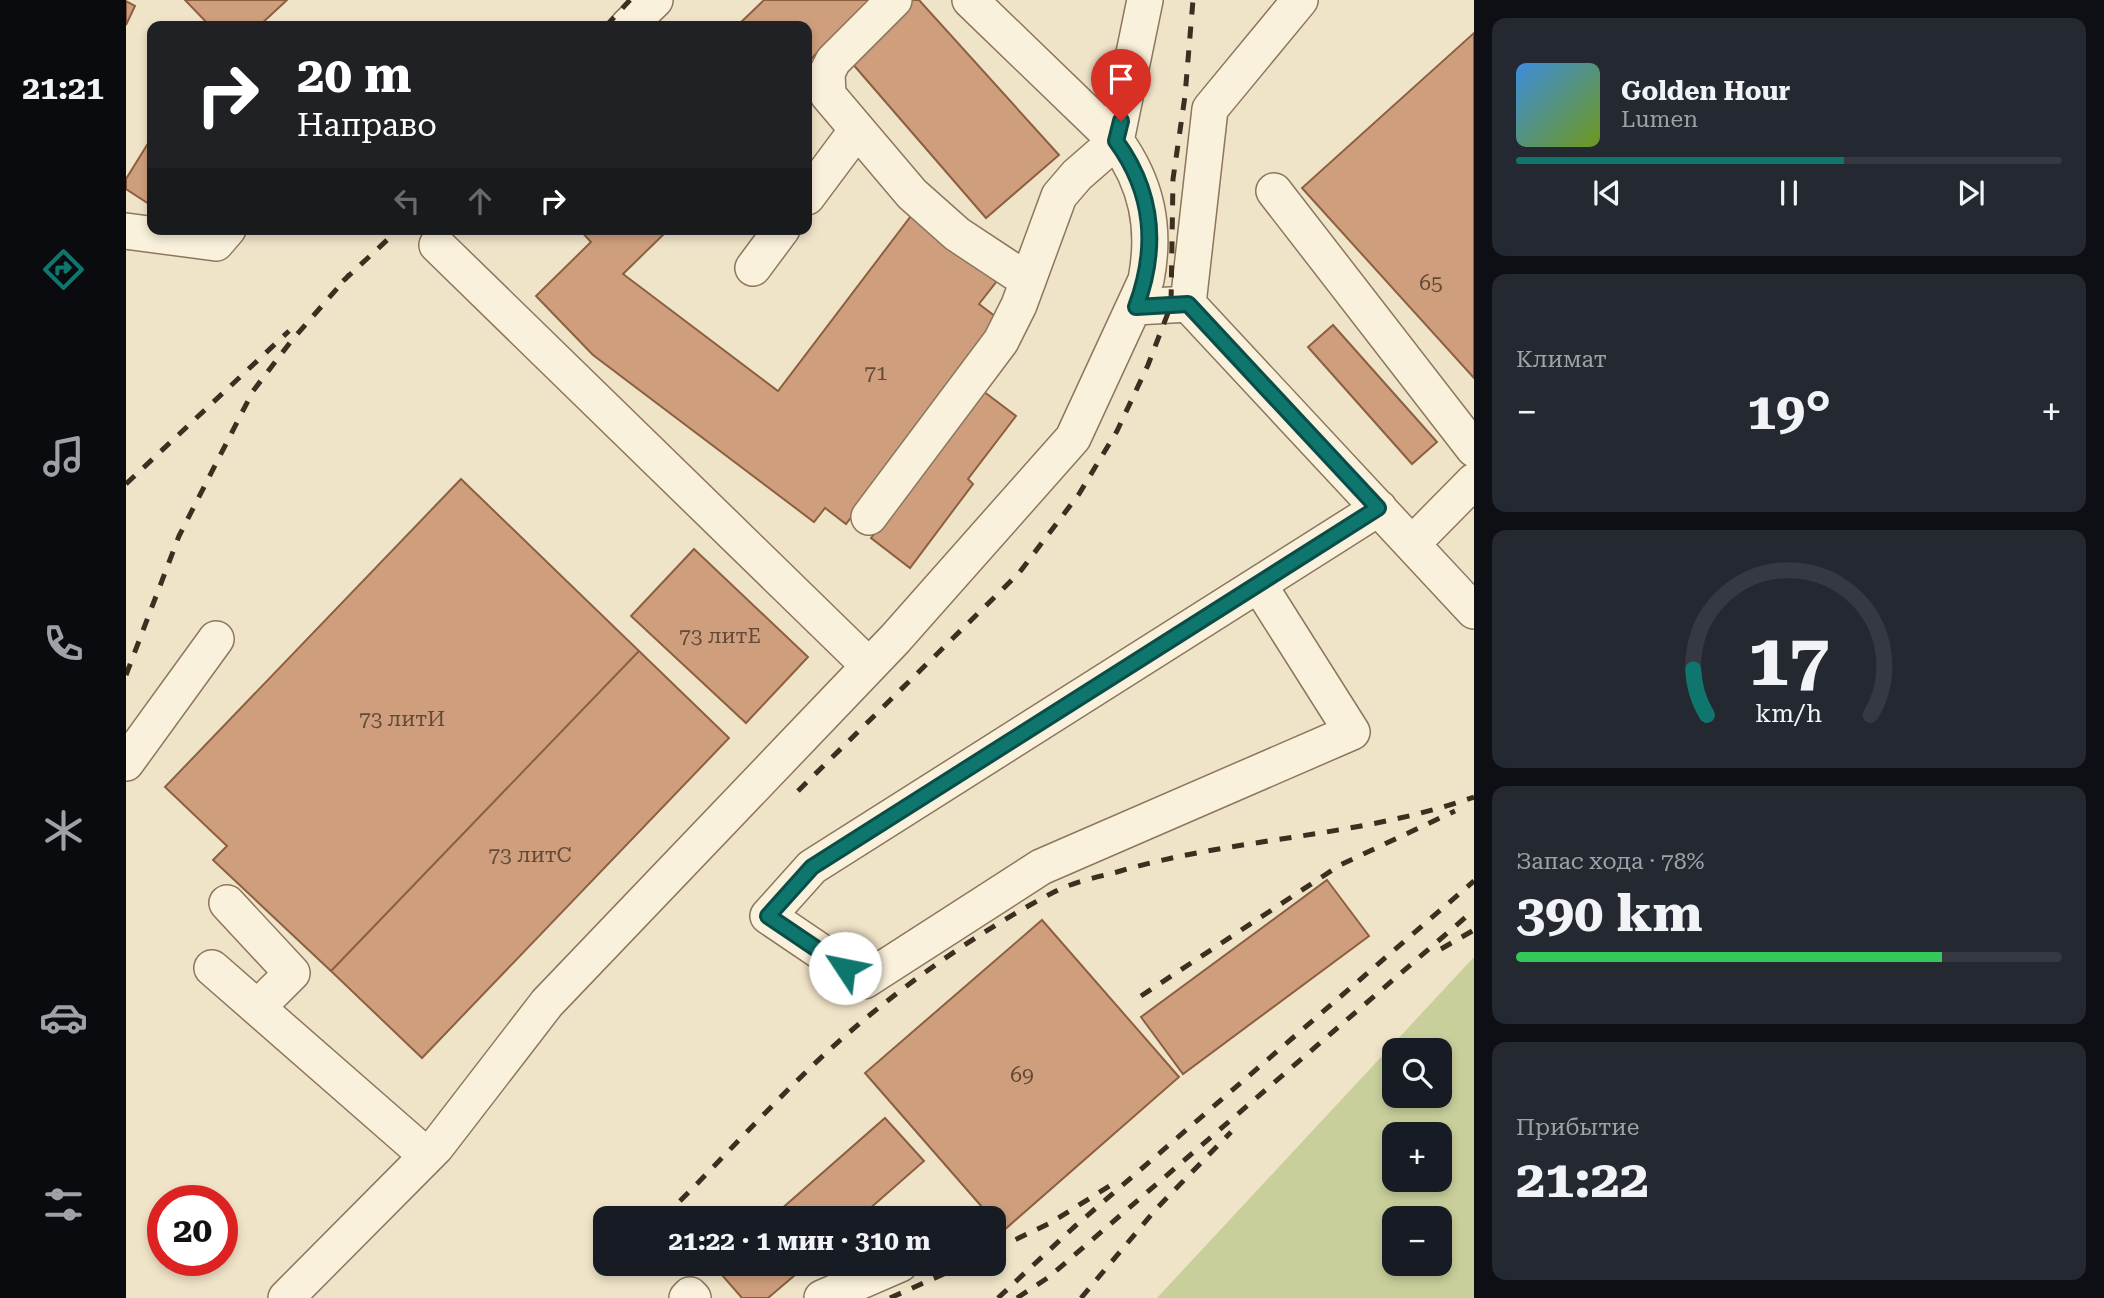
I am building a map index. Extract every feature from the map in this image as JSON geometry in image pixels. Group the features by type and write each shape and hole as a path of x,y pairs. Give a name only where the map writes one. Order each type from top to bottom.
{"lane":[{"path":"633,21 655,0"},
{"path":"894,0 833,61 827,73 828,95 912,194 937,217 1028,281"},
{"path":"286,1298 427,1156 547,1003 869,666 1073,438 1136,307 1149,268 1151,230 1143,188 1131,161 1116,141 970,0"},
{"path":"869,517 1001,341 1028,281 1059,196 1077,174 1116,141 1144,0"},
{"path":"1300,0 1210,109 1188,304 1474,611"},
{"path":"812,190 857,130"},
{"path":"1274,191 1474,449"},
{"path":"126,232 147,235"},
{"path":"151,235 216,243 223,235"},
{"path":"753,268 778,235"},
{"path":"437,245 869,666"},
{"path":"1136,307 1188,304"},
{"path":"1412,544 1474,481"},
{"path":"1259,585 1352,732 1041,867 864,982 768,916 812,867 1378,508"},
{"path":"126,763 216,639"},
{"path":"226,903 292,973 258,1007"},
{"path":"212,968 427,1156"},
{"path":"822,1298 872,1276"},
{"path":"687,1298 690,1295 693,1298"}],"green space":[{"path":"1474,957 1474,1298 1157,1298 1382,1056 1382,1108 1452,1108 1452,1038 1399,1038"}],"building":[{"path":"185,0 287,0 264,21 205,21"},
{"path":"764,0 870,1 812,58 812,21 742,21"},
{"path":"909,0 919,0 1059,155 986,218 845,55"},
{"path":"126,1 135,6 126,25"},
{"path":"1474,33 1474,378 1302,188"},
{"path":"147,145 147,203 126,189 126,179"},
{"path":"911,216 997,281 979,304 1000,320 846,524 825,508 814,522 593,355 536,296 591,242 585,235 663,235 623,274 778,391"},
{"path":"1333,325 1437,442 1412,464 1308,347"},
{"path":"983,391 1016,416 968,479 973,484 910,568 871,538"},
{"path":"461,479 639,651 331,971 213,860 227,846 165,787"},
{"path":"694,549 808,657 746,723 631,616"},
{"path":"639,651 729,738 422,1058 331,971"},
{"path":"1327,880 1369,936 1183,1074 1141,1017"},
{"path":"1042,920 1179,1077 1006,1228 1006,1206 981,1206 865,1073"},
{"path":"885,1118 924,1161 873,1206 785,1206"},
{"path":"723,1276 794,1276 768,1298 742,1298"}],"railway":[{"path":"611,21 630,0"},
{"path":"798,791 1019,573 1079,494 1117,431 1148,365 1171,305 1173,179 1185,96 1193,0"},
{"path":"343,281 393,235"},
{"path":"126,675 179,536 253,391 292,340 349,275"},
{"path":"126,484 289,331"},
{"path":"675,1206 785,1093 853,1029 936,964 995,925 1056,891 1161,860 1386,821 1474,797"},
{"path":"1141,996 1340,865 1455,811"},
{"path":"998,1298 1073,1228 1474,881"},
{"path":"1017,1298 1049,1277 1474,910"},
{"path":"1441,949 1474,930"},
{"path":"1081,1298 1157,1208 1231,1132"},
{"path":"1006,1244 1052,1222 1111,1185"},
{"path":"890,1298 939,1276"}],"route":[{"path":"845,968 768,916 812,867 1378,508 1188,304 1136,307 1151,257 1151,230 1143,188 1131,161 1116,141 1121,121"}]}
